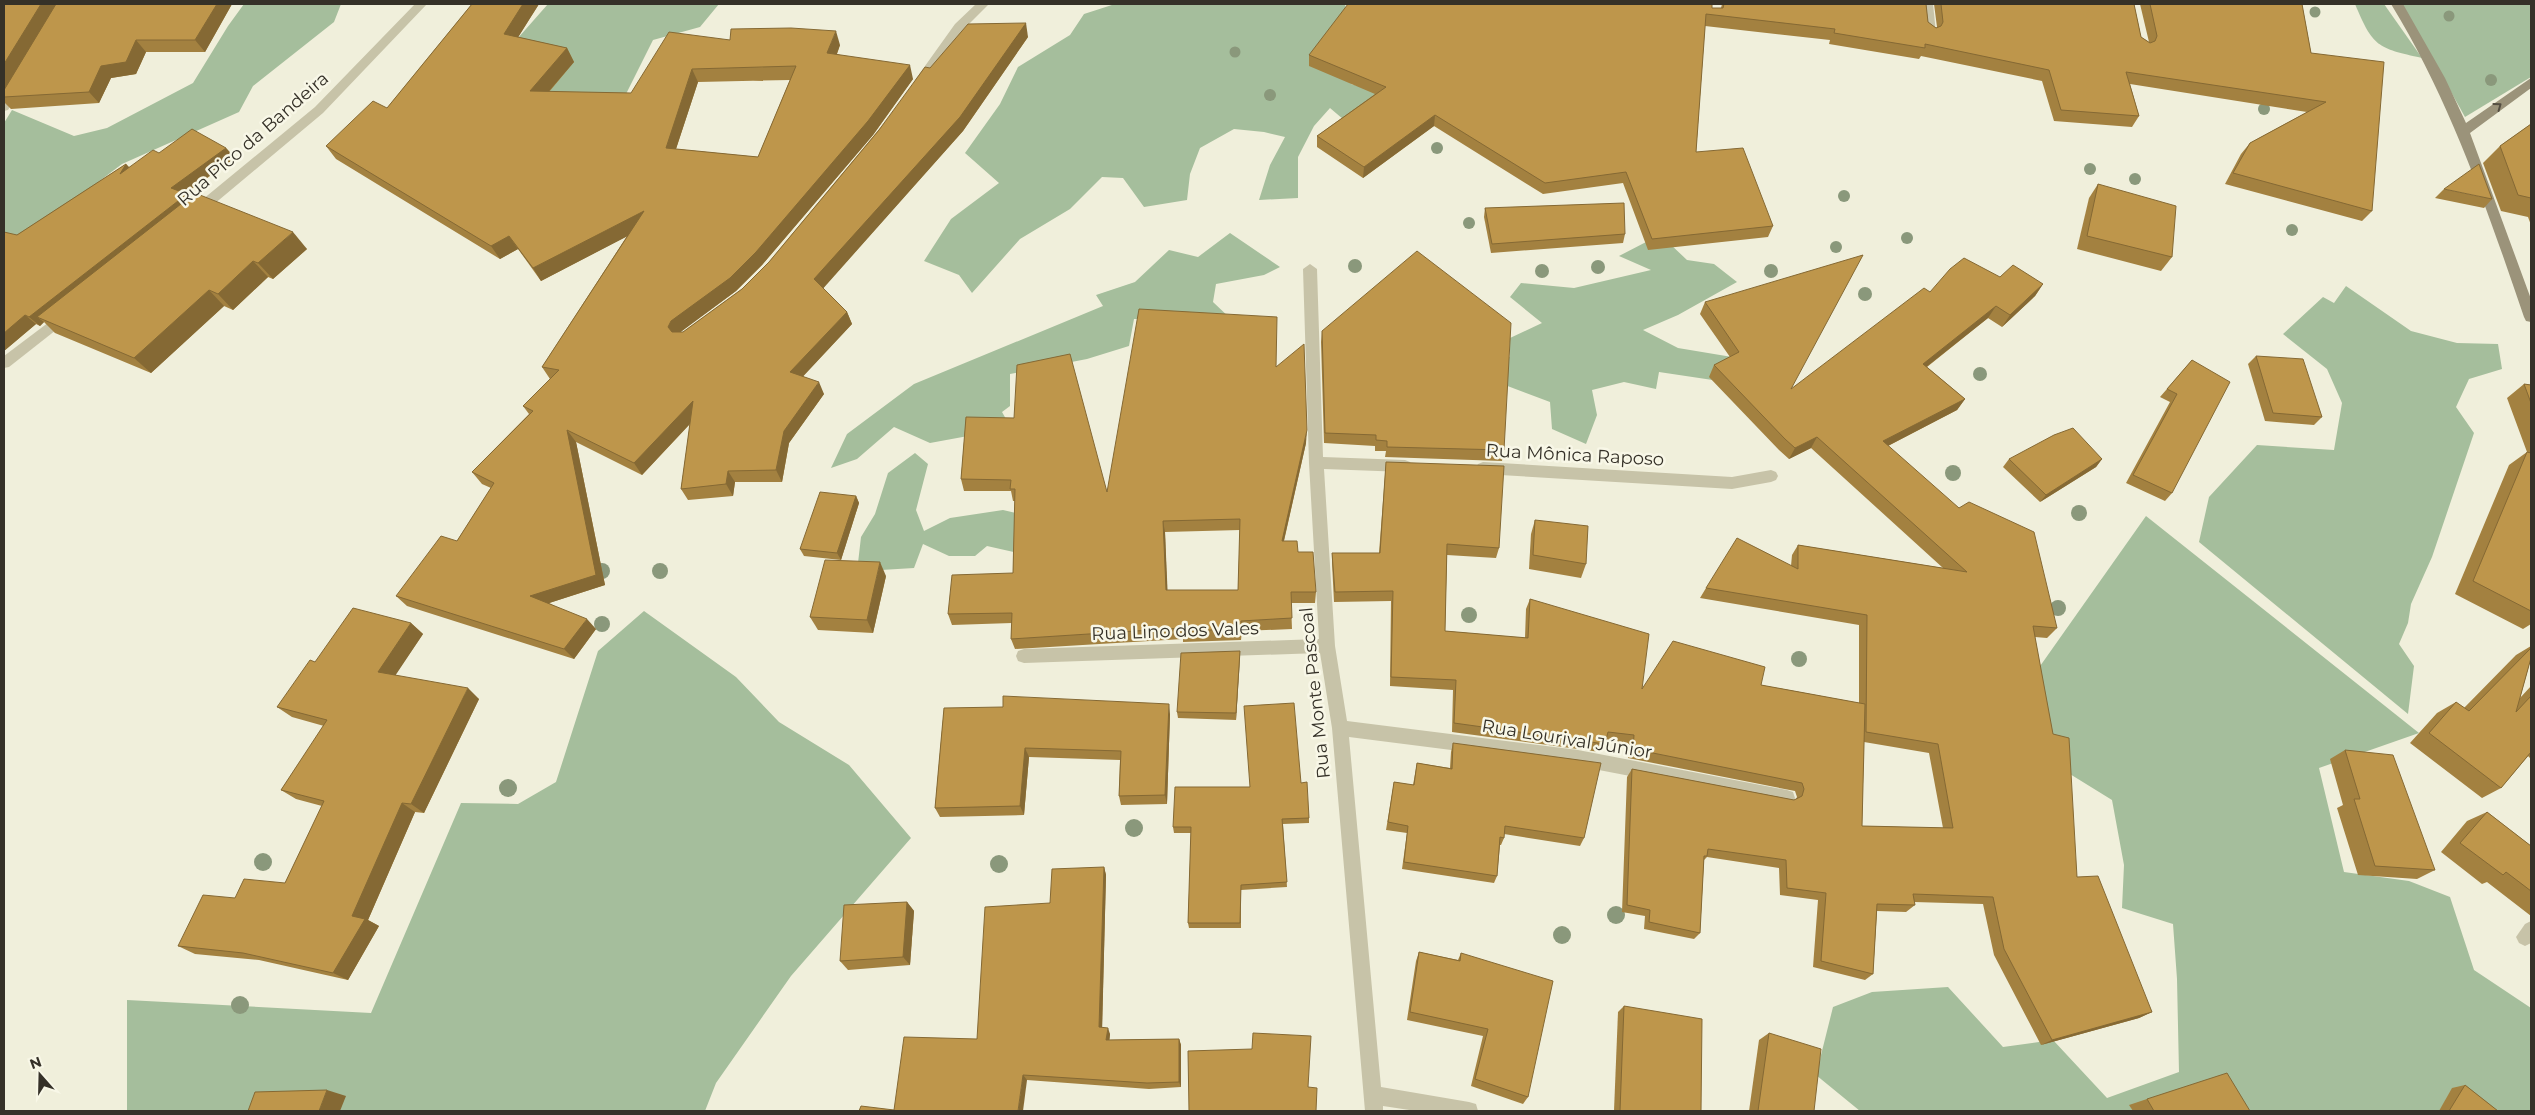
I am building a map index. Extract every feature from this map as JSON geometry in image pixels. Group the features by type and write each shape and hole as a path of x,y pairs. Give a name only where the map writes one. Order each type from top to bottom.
{"main road":[{"path":"2397,4 2415,31 2464,131 2531,316"},
{"path":"2464,131 2531,82"}],"street":[{"name":"Rua Pico da Bandeira","path":"186,220 319,110 421,4"},
{"path":"913,91 959,27 982,4"},
{"path":"1927,4 1930,33"},
{"path":"4,107 22,78"},
{"name":"Rua Monte Pascoal","path":"1310,269 1316,464 1327,646 1340,728 1374,1103"},
{"path":"4,363 72,309"},
{"path":"1316,464 1419,466"},
{"name":"Rua Mônica Raposo","path":"1469,468 1732,482 1771,476"},
{"name":"Rua Lino dos Vales","path":"1024,656 1327,646"},
{"name":"Rua Lourival Júnior","path":"1340,728 1578,758 1787,798"},
{"path":"1374,1103 1470,1111"}],"green space":[{"path":"244,4 341,4 334,22 253,86 239,112 122,164 18,243 4,232 4,123 12,110 74,136 107,128 193,83 228,26"},
{"path":"548,4 719,4 700,27 653,40 620,106 469,119 518,38"},
{"path":"1115,4 1345,4 1348,27 1345,54 1351,84 1412,101 1357,131 1330,108 1314,126 1298,157 1298,198 1259,200 1270,165 1285,137 1264,132 1234,129 1200,148 1190,174 1187,200 1144,207 1123,178 1102,177 1070,209 1020,239 972,293 959,275 924,261 951,219 999,183 965,153 1000,104 1018,67 1070,35 1084,14"},
{"path":"2355,4 2384,4 2422,58 2386,48 2378,43 2367,29"},
{"path":"2402,4 2531,4 2531,77 2465,117"},
{"path":"1230,233 1280,267 1264,275 1216,284 1213,302 1232,320 1134,319 1129,346 1087,359 1010,374 1010,406 1002,412 1006,419 968,436 930,443 894,427 857,459 831,468 847,434 914,384 1103,306 1096,295 1135,282 1169,250 1198,257"},
{"path":"1648,241 1669,243 1687,260 1714,264 1737,282 1678,315 1643,330 1678,348 1750,360 1746,385 1659,372 1656,389 1624,382 1592,390 1597,415 1586,444 1552,429 1550,402 1489,379 1482,340 1510,357 1510,338 1542,323 1510,297 1521,283 1574,288 1651,270 1619,256"},
{"path":"2346,286 2411,331 2457,343 2498,344 2502,369 2469,379 2456,407 2474,433 2432,557 2411,604 2408,623 2399,644 2414,666 2408,714 2199,542 2209,497 2257,445 2334,450 2342,403 2327,369 2283,334 2323,297 2334,303"},
{"path":"915,453 928,464 916,510 924,531 950,518 1003,510 1024,515 1022,554 987,546 975,556 949,556 923,544 914,568 881,570 858,563 861,537 875,514 888,473"},
{"path":"2146,516 2419,733 2319,768 2344,872 2409,881 2450,897 2474,970 2531,1008 2531,1111 1860,1111 1816,1075 1833,1007 1872,992 1948,987 2003,1047 2053,1040 2107,1098 2179,1072 2177,979 2173,924 2122,908 2124,865 2112,800 2044,758 2031,679"},
{"path":"644,611 736,677 779,722 849,765 911,838 791,976 716,1083 705,1111 127,1111 127,1000 371,1013 461,803 518,804 556,782 598,651"}],"building":[{"path":"4,4 41,4 4,64"},
{"path":"56,4 217,4 195,40 136,40 126,62 101,66 89,92 4,97 4,90"},
{"path":"472,4 523,4 504,34 567,48 530,91 631,93 669,32 730,40 731,29 791,28 836,31 827,53 910,65 868,121 756,252 730,278 671,321 668,327 672,332 683,332 742,289 769,262 879,130 925,67 930,68 968,24 1026,23 960,117 814,279 847,312 790,372 819,382 784,431 776,470 728,471 726,484 681,489 693,401 634,463 567,430 596,575 530,596 587,619 564,649 396,596 441,536 457,541 494,483 472,472 533,411 523,406 559,370 542,367 644,211 533,268 509,236 491,246 326,146 373,101 387,108","holes":["796,66 758,157 666,148 692,69"]},
{"path":"1348,4 1712,4 1712,8 1723,8 1724,4 1926,4 1928,22 1936,28 1941,26 1943,22 1941,4 2134,4 2141,37 2150,43 2155,41 2157,36 2150,4 2302,4 2311,53 2384,62 2372,211 2233,173 2250,143 2326,102 2126,72 2139,116 2061,110 2049,70 1925,44 1925,48 1834,33 1835,29 1706,14 1696,152 1743,148 1773,226 1652,239 1626,172 1545,183 1435,115 1364,167 1317,136 1386,87 1309,55"},
{"path":"2531,124 2531,198 2518,195 2500,146"},
{"path":"192,129 226,148 171,188 187,194 29,317 25,315 4,333 4,232 17,235 126,164 120,174 153,150 159,153"},
{"path":"2479,164 2492,199 2444,189"},
{"path":"2098,184 2176,206 2172,257 2087,236"},
{"path":"195,193 293,232 258,263 253,261 218,294 209,290 134,358 37,317"},
{"path":"1624,203 1625,234 1492,244 1485,208"},
{"path":"1417,251 1511,323 1504,450 1387,447 1387,441 1376,440 1376,435 1325,433 1322,331"},
{"path":"1863,255 1791,389 1924,288 1930,292 1950,269 1964,258 2000,277 2013,265 2043,284 2010,315 1996,306 1923,364 1965,399 1883,441 1959,508 1969,502 2034,532 2057,628 2033,626 2053,734 2069,738 2077,877 2098,876 2152,1012 2052,1040 2004,949 1993,897 1913,894 1915,905 1877,904 1873,974 1821,961 1826,893 1787,888 1786,860 1708,849 1707,856 1704,856 1700,933 1649,922 1650,910 1627,905 1632,769 1794,800 1802,796 1804,789 1802,783 1633,749 1634,735 1608,732 1605,744 1454,723 1456,680 1391,677 1393,591 1335,592 1332,553 1380,553 1386,462 1504,466 1499,548 1447,544 1445,631 1528,638 1530,599 1649,634 1642,689 1673,641 1765,667 1761,685 1865,704 1862,826 1953,828 1938,744 1866,732 1867,615 1706,588 1737,538 1798,569 1798,545 1967,572 1817,437 1795,448 1714,365 1739,352 1705,302"},
{"path":"1139,309 1277,317 1276,367 1304,344 1307,430 1282,541 1297,541 1298,552 1313,552 1316,592 1291,592 1292,618 1241,621 1241,629 1182,631 1182,628 1011,639 1012,613 948,614 952,575 1013,573 1015,489 1010,489 1011,480 961,479 966,417 1014,418 1017,365 1070,354 1107,492","holes":["1240,519 1238,590 1166,590 1163,521"]},
{"path":"2256,356 2303,359 2322,417 2273,413"},
{"path":"2192,360 2230,382 2172,493 2133,475 2177,394 2167,389"},
{"path":"2524,384 2531,385 2531,403"},
{"path":"2073,428 2102,459 2046,495 2009,459 2054,435"},
{"path":"2527,452 2531,453 2531,611 2473,581"},
{"path":"820,492 856,496 837,553 800,549"},
{"path":"1535,520 1588,526 1586,564 1533,555"},
{"path":"825,560 880,562 867,620 810,617"},
{"path":"353,608 411,623 378,672 468,688 411,804 402,803 352,916 365,919 333,973 243,953 178,946 203,895 235,898 244,879 285,883 324,801 281,790 327,720 277,707 310,660 315,662"},
{"path":"2531,648 2531,658 2516,712 2531,696 2531,752 2501,788 2429,733 2456,702 2469,711"},
{"path":"1240,651 1236,713 1177,712 1181,653"},
{"path":"1003,696 1169,704 1165,795 1119,796 1121,751 1025,748 1020,806 935,808 944,708 1003,707"},
{"path":"1294,703 1301,783 1307,782 1309,818 1282,819 1287,882 1241,885 1240,923 1188,923 1191,827 1173,827 1175,787 1250,787 1244,706"},
{"path":"1453,743 1601,763 1584,838 1505,826 1504,838 1500,837 1497,876 1404,862 1408,826 1388,822 1394,782 1414,785 1417,763 1452,769"},
{"path":"2345,750 2393,755 2435,870 2375,866 2354,799 2360,799"},
{"path":"2487,812 2531,846 2531,891 2506,872 2503,875 2460,843"},
{"path":"1104,867 1099,1027 1108,1028 1106,1040 1179,1039 1179,1082 1147,1083 1023,1075 1018,1111 859,1111 861,1106 894,1110 904,1037 977,1039 985,907 1050,903 1052,869"},
{"path":"907,902 903,957 840,961 844,905"},
{"path":"1419,952 1460,961 1461,953 1553,981 1528,1097 1475,1079 1488,1029 1410,1012"},
{"path":"1624,1006 1702,1019 1701,1111 1620,1111"},
{"path":"1253,1033 1311,1036 1308,1087 1317,1088 1316,1111 1189,1111 1188,1051 1252,1049"},
{"path":"1769,1033 1821,1049 1814,1111 1758,1111"},
{"path":"2227,1073 2250,1111 2154,1111 2147,1099"},
{"path":"2465,1085 2498,1111 2449,1111"},
{"path":"327,1090 319,1111 248,1111 255,1092"}]}
